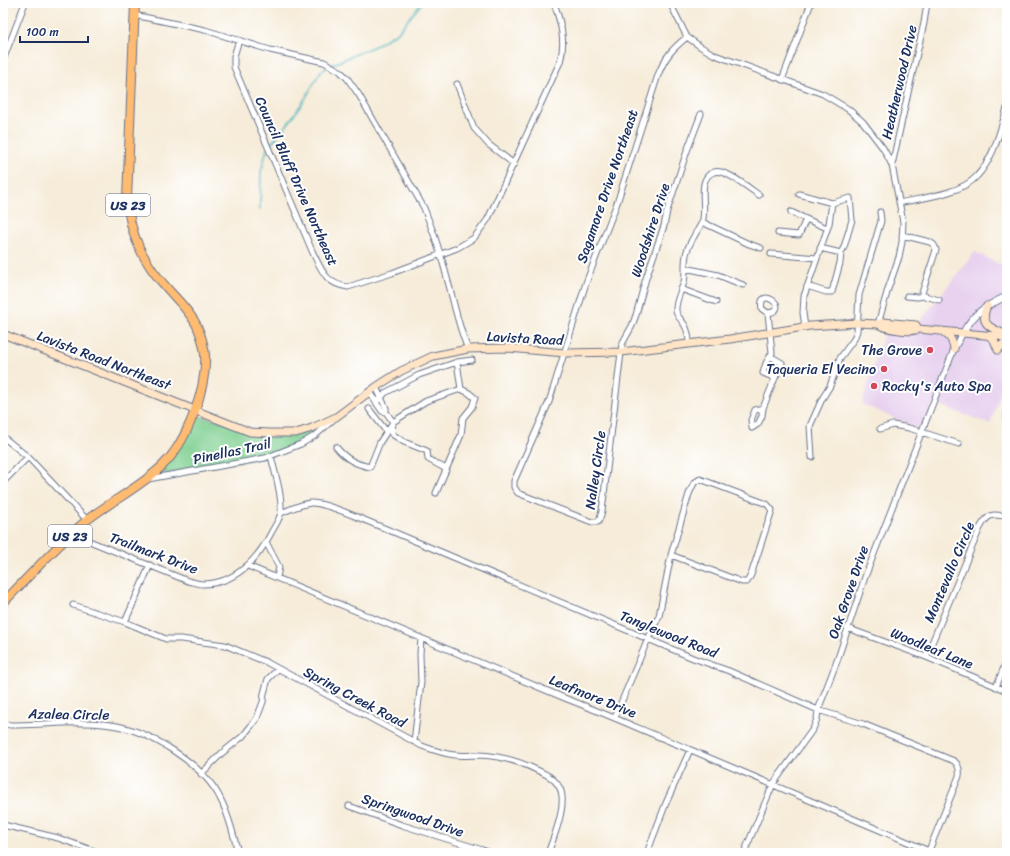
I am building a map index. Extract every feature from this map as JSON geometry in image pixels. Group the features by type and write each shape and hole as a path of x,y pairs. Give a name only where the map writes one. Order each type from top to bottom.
{"main road":[{"name":"US 23","path":"3,602 87,520 147,479 163,465 178,446 186,432 195,410 205,372 205,354 200,334 188,312 155,276 144,260 136,242 129,218 127,199 135,3"},
{"path":"987,306 984,316 987,324 1007,337 998,350 994,340 989,336"},
{"name":"Lavista Road","path":"195,410 250,432 270,434 296,433 312,428 336,417 376,387 401,371 433,356 468,349 508,348 565,352 621,352 806,327 878,324 883,322 916,325 918,329 1007,337"},
{"path":"942,331 951,337 954,349"},
{"name":"Lavista Road Northeast","path":"3,334 195,410"}],"street":[{"path":"3,60 25,3"},
{"name":"Council Bluff Drive Northeast","path":"239,40 234,56 234,67 322,273 331,282 340,286 348,287 458,248 474,238 488,220 560,62 563,51 561,23 554,3"},
{"path":"670,3 687,37 701,48 782,80 823,94 848,109 863,122 883,148 892,165 903,222 900,257 888,289 878,324"},
{"path":"782,80 811,3"},
{"name":"Heatherwood Drive","path":"892,165 924,23 927,3"},
{"path":"134,15 205,30 296,57 324,62 340,71 359,95 424,208 441,255 461,332 468,349"},
{"name":"Sagamore Drive Northeast","path":"565,352 586,283 617,203 658,76 662,66 672,50 687,37"},
{"path":"457,84 474,128 488,144 514,164"},
{"path":"899,203 958,188 978,176 994,149 1007,108"},
{"name":"Woodshire Drive","path":"621,352 625,338 636,315 646,278 664,226 667,211 701,114"},
{"path":"689,344 689,335 685,325 679,319 676,311 677,300 684,282 686,254 698,227 702,222 704,212 704,183 713,172 720,172 731,176 759,195"},
{"path":"799,194 832,203 850,198 852,220 841,253 832,292 826,292 807,286"},
{"path":"806,327 803,313 804,296 827,228 832,203"},
{"path":"791,212 827,228"},
{"path":"812,457 810,426 822,399 830,386 840,358 854,339 857,331 859,295 881,221 880,212"},
{"path":"778,233 799,235 806,219"},
{"path":"702,222 761,248"},
{"path":"902,235 930,242 934,245 936,250 921,296"},
{"path":"820,248 841,253"},
{"path":"771,254 817,258"},
{"path":"685,268 718,275 743,286"},
{"path":"681,288 716,302"},
{"path":"907,296 921,296 939,300"},
{"path":"963,333 969,321 980,310 1007,296"},
{"path":"771,298 777,305 776,309 768,313 762,309 761,305 763,300 771,298"},
{"path":"768,313 772,353 766,363 763,373 775,378"},
{"name":"Oak Grove Drive","path":"744,853 773,784 812,729 817,719 818,710 881,536 954,349 963,333"},
{"name":"Nalley Circle","path":"565,352 549,402 514,481 514,487 518,493 529,498 592,522 598,522 603,498 621,352"},
{"path":"763,408 782,363 770,356"},
{"path":"376,401 385,393 419,375 457,362 472,360"},
{"path":"457,362 461,389"},
{"path":"376,387 386,408 386,412 393,422 392,434 404,442 428,451 428,459 446,469"},
{"path":"336,447 345,457 370,467 380,442 393,422 426,400 461,389 475,398 472,407 463,418 461,435 436,493"},
{"path":"369,392 382,411 386,412"},
{"path":"369,409 386,431"},
{"name":"Pinellas Trail","path":"147,479 196,472 271,456 301,444 316,435 336,417"},
{"path":"880,429 893,425 922,432 959,444"},
{"path":"3,437 28,458 87,520"},
{"path":"271,456 280,495 281,512"},
{"path":"3,482 28,458"},
{"path":"616,717 659,616 671,555 689,494 694,483 700,479 767,504 772,510 751,575 747,582 742,582 671,555"},
{"name":"Tanglewood Road","path":"281,512 312,503 336,509 693,658 729,671 818,710 863,724 954,761 958,764 960,770 959,776 929,852"},
{"name":"Trailmark Drive","path":"72,534 188,581 203,584 217,582 236,575 248,566 266,542 281,512"},
{"name":"Montevallo Circle","path":"926,657 984,519 990,515 1007,517"},
{"path":"266,542 279,567 277,577"},
{"path":"124,622 150,565"},
{"name":"Leafmore Drive","path":"248,566 616,717 929,852"},
{"name":"Spring Creek Road","path":"73,605 124,622 166,639 196,640 225,645 242,651 422,746 455,755 500,757 518,761 552,778 562,792 562,803 561,813 548,853"},
{"name":"Woodleaf Lane","path":"847,628 926,657 1007,691"},
{"path":"414,742 421,682 421,638"},
{"path":"996,686 1007,660"},
{"path":"201,774 222,753 243,736 257,718 263,702 268,679 278,669"},
{"name":"Azalea Circle","path":"3,723 10,726 77,723 111,725 127,728 149,737 186,761 208,781 221,800 230,823 238,853"},
{"path":"646,853 666,803 690,750"},
{"name":"Springwood Drive","path":"349,806 402,825 492,853"},
{"path":"3,825 58,838 100,853"}],"shaded area":[{"path":"975,252 1007,268 1007,375 990,424 933,403 921,430 862,404 886,326 916,326"}],"green space":[{"path":"193,415 229,423 250,432 296,433 336,417 316,435 271,456 155,476"}],"waterway":[{"path":"331,65 375,46 398,32 421,4"},
{"path":"269,146 287,125 305,99 320,72 328,67"},
{"path":"260,209 261,172 267,149"}],"place":[{"name":"The Grove","path":"930,350"},
{"name":"Taqueria El Vecino","path":"884,369"},
{"name":"Rocky's Auto Spa","path":"874,386"}]}
